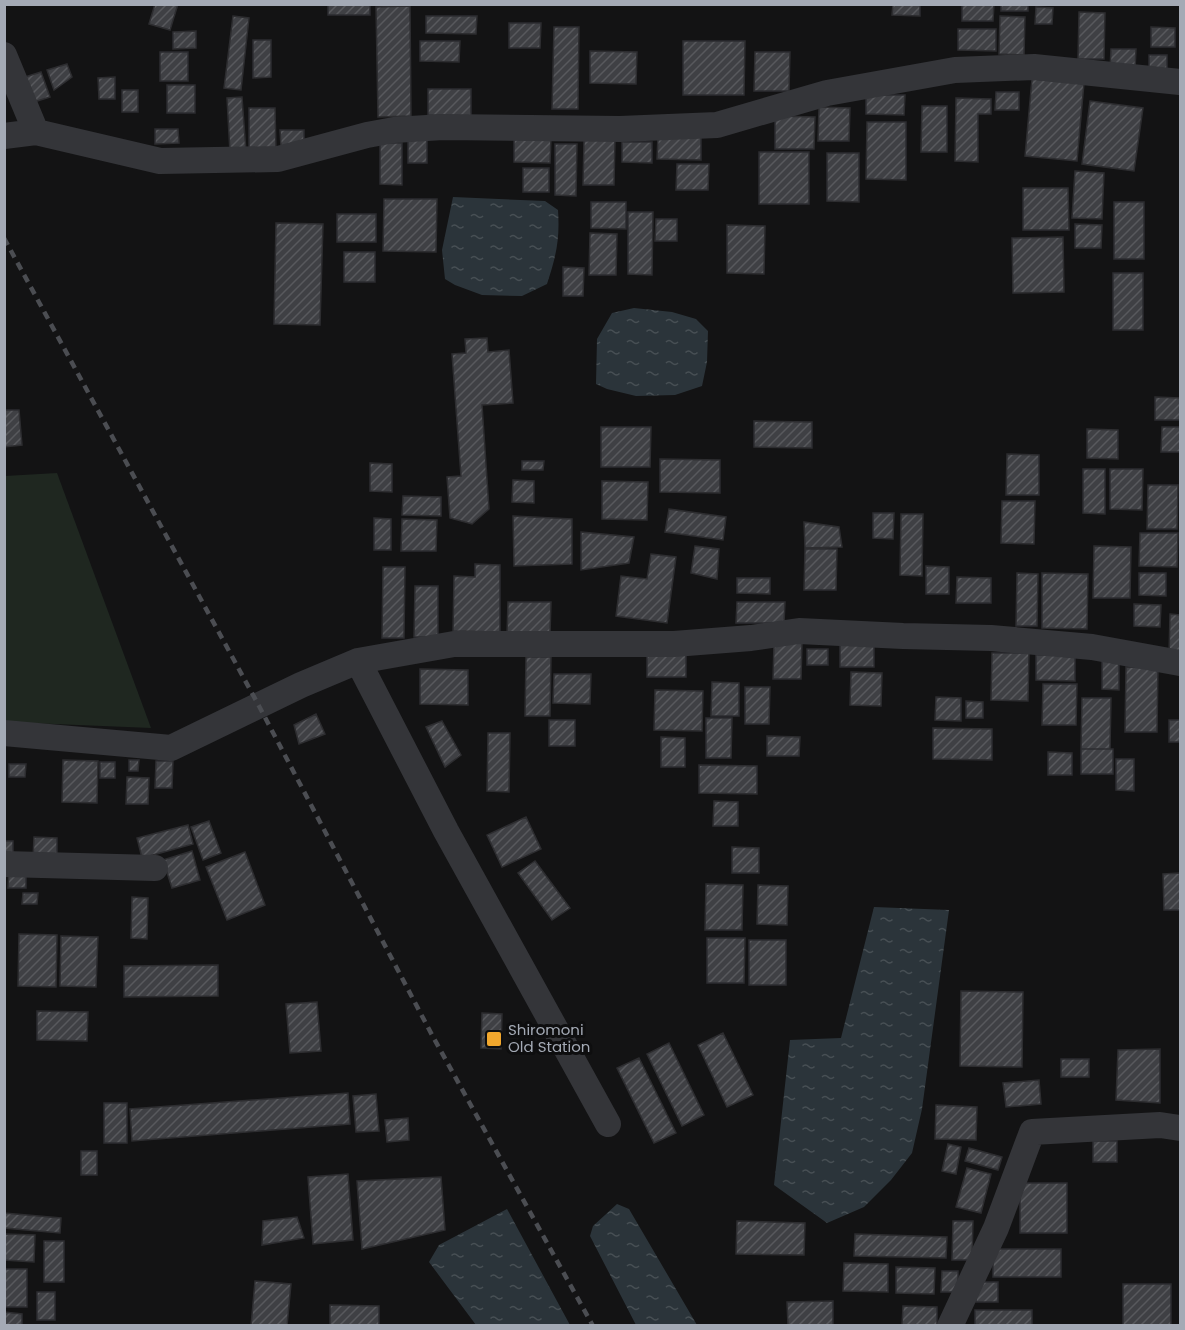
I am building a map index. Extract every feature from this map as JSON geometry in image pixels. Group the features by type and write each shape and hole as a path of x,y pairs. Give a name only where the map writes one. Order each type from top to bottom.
{"street":[{"path":"4,55 36,132"},
{"path":"4,136 36,132 160,161 278,159 394,130 443,127 620,129 717,125 827,93 955,70 1034,67 1180,82"},
{"path":"4,734 171,748 301,685 358,661 454,644 674,644 751,638 799,631 991,638 1092,647 1180,663"},
{"path":"358,661 447,831 608,1124"},
{"path":"4,864 155,868"},
{"path":"950,1326 996,1227 1032,1132 1160,1125 1180,1128"}],"shaded area":[{"path":"57,473 151,728 5,722 5,476"}],"water":[{"path":"453,197 545,201 558,210 557,248 547,284 522,296 482,295 445,279 442,250"},
{"path":"634,308 672,312 696,319 708,331 707,362 702,386 675,395 636,396 596,384 597,339 612,313"},
{"path":"874,907 949,910 922,1109 912,1153 891,1180 864,1207 827,1223 774,1185 790,1040 841,1038"},
{"path":"617,1204 629,1209 697,1325 636,1325 590,1236 593,1226"},
{"path":"507,1209 570,1325 476,1325 429,1262 439,1245"}],"building":[{"path":"155,4 178,4 170,30 149,24"},
{"path":"328,4 370,4 370,15 328,15"},
{"path":"893,4 920,4 920,16 892,15"},
{"path":"962,4 994,4 993,21 962,21"},
{"path":"1001,4 1028,4 1028,11 1001,11"},
{"path":"410,6 411,116 378,117 376,7"},
{"path":"1036,7 1053,8 1052,24 1035,24"},
{"path":"1079,12 1105,13 1104,59 1078,59"},
{"path":"233,16 249,18 241,90 224,88"},
{"path":"426,16 477,16 476,34 426,33"},
{"path":"1000,16 1025,17 1024,55 999,54"},
{"path":"509,23 541,23 540,48 509,48"},
{"path":"554,27 579,27 578,109 552,109"},
{"path":"1151,27 1175,28 1175,47 1151,47"},
{"path":"958,29 996,29 996,51 958,50"},
{"path":"196,31 196,48 173,49 173,32"},
{"path":"253,40 271,40 271,77 253,78"},
{"path":"420,41 460,41 459,62 420,61"},
{"path":"683,41 745,41 744,95 683,95"},
{"path":"1111,49 1136,49 1135,70 1110,69"},
{"path":"590,51 637,52 636,84 590,83"},
{"path":"160,52 188,52 188,81 160,81"},
{"path":"755,52 790,52 789,91 754,91"},
{"path":"1149,55 1167,55 1167,73 1149,73"},
{"path":"67,64 72,77 54,90 47,70"},
{"path":"41,72 50,97 34,102 25,77"},
{"path":"115,77 115,99 99,99 98,78"},
{"path":"1032,79 1084,83 1077,161 1025,156"},
{"path":"167,85 195,85 195,113 167,113"},
{"path":"428,89 471,89 471,116 428,115"},
{"path":"122,90 138,90 138,112 122,112"},
{"path":"996,92 1019,92 1019,110 995,110"},
{"path":"866,95 905,95 904,115 866,114"},
{"path":"242,97 246,152 230,153 227,98"},
{"path":"956,98 991,99 991,114 978,114 978,162 955,161"},
{"path":"1090,101 1143,108 1134,171 1082,164"},
{"path":"922,106 947,106 947,152 921,152"},
{"path":"819,107 850,108 849,141 818,141"},
{"path":"249,108 275,108 276,151 249,151"},
{"path":"775,116 815,117 814,149 775,149"},
{"path":"867,122 906,122 906,180 866,179"},
{"path":"155,129 178,129 179,143 155,144"},
{"path":"280,130 304,130 304,147 281,147"},
{"path":"658,135 701,136 701,160 657,159"},
{"path":"408,137 427,137 427,163 408,163"},
{"path":"514,138 551,139 550,163 514,162"},
{"path":"584,140 615,140 614,185 583,185"},
{"path":"622,142 652,142 652,163 622,162"},
{"path":"380,143 402,143 402,185 380,184"},
{"path":"555,144 577,144 576,196 555,195"},
{"path":"759,152 809,152 809,204 759,204"},
{"path":"827,153 859,153 859,202 827,201"},
{"path":"677,164 709,164 708,190 676,190"},
{"path":"523,168 549,168 549,192 523,192"},
{"path":"1075,171 1104,173 1102,219 1072,218"},
{"path":"1023,188 1068,188 1069,230 1023,230"},
{"path":"384,199 437,199 436,252 383,251"},
{"path":"591,202 626,202 626,229 591,228"},
{"path":"1114,202 1144,202 1144,259 1114,259"},
{"path":"628,212 653,212 652,275 628,274"},
{"path":"337,214 376,214 376,242 337,242"},
{"path":"656,219 677,219 677,241 655,241"},
{"path":"276,223 323,224 320,325 274,324"},
{"path":"1075,224 1102,225 1101,248 1075,248"},
{"path":"727,225 765,226 764,274 727,273"},
{"path":"590,233 617,234 616,275 589,275"},
{"path":"1063,237 1064,292 1013,293 1012,238"},
{"path":"344,252 375,252 375,282 344,282"},
{"path":"563,267 584,268 583,296 563,296"},
{"path":"1113,273 1143,273 1143,330 1113,330"},
{"path":"487,338 488,352 509,350 513,403 482,405 489,509 472,524 450,518 447,477 461,476 452,354 466,353 465,339"},
{"path":"1155,397 1180,398 1180,420 1155,420"},
{"path":"4,410 19,410 22,445 4,447"},
{"path":"754,421 812,422 812,448 754,447"},
{"path":"601,427 651,427 650,467 601,467"},
{"path":"1162,427 1180,427 1180,452 1161,452"},
{"path":"1087,429 1118,430 1118,459 1087,458"},
{"path":"1007,454 1039,455 1039,495 1006,495"},
{"path":"660,459 720,460 720,493 660,492"},
{"path":"522,461 544,461 543,470 522,470"},
{"path":"370,463 392,464 392,492 370,491"},
{"path":"1083,469 1105,469 1105,514 1083,513"},
{"path":"1110,469 1143,469 1142,510 1110,509"},
{"path":"513,480 534,481 534,503 512,502"},
{"path":"602,481 648,482 647,520 602,519"},
{"path":"1148,485 1178,485 1177,529 1147,529"},
{"path":"403,496 441,497 441,516 402,515"},
{"path":"1002,501 1035,501 1034,544 1001,543"},
{"path":"669,509 726,517 723,540 665,532"},
{"path":"873,513 894,513 893,539 873,538"},
{"path":"901,514 923,514 922,576 900,575"},
{"path":"513,516 572,519 572,564 514,566"},
{"path":"374,518 391,519 391,550 374,550"},
{"path":"402,519 437,520 436,551 401,551"},
{"path":"804,522 839,527 842,547 805,548"},
{"path":"581,532 634,537 629,563 581,570"},
{"path":"1140,533 1178,533 1177,567 1139,566"},
{"path":"695,546 719,549 717,579 691,573"},
{"path":"1094,546 1131,547 1130,598 1093,598"},
{"path":"805,549 837,549 836,590 804,590"},
{"path":"651,554 676,557 667,623 616,616 621,576 647,579"},
{"path":"475,564 500,565 500,632 453,631 454,576 475,577"},
{"path":"926,566 949,567 949,594 926,594"},
{"path":"383,567 405,567 404,638 382,638"},
{"path":"1017,573 1038,574 1037,626 1016,626"},
{"path":"1042,573 1088,574 1087,629 1042,628"},
{"path":"1139,573 1166,573 1166,596 1139,595"},
{"path":"957,577 991,578 991,603 956,603"},
{"path":"737,578 770,578 770,594 737,593"},
{"path":"415,586 438,586 438,637 414,637"},
{"path":"508,602 551,602 550,634 507,634"},
{"path":"737,602 785,602 784,623 736,623"},
{"path":"1134,604 1161,605 1160,627 1134,626"},
{"path":"1170,614 1180,615 1180,655 1169,655"},
{"path":"774,643 802,643 801,679 773,679"},
{"path":"840,643 874,643 874,667 840,667"},
{"path":"807,649 828,649 828,665 807,665"},
{"path":"647,653 686,653 686,677 647,677"},
{"path":"992,653 1029,653 1028,701 991,700"},
{"path":"1036,655 1075,655 1075,681 1036,680"},
{"path":"526,657 551,657 550,716 525,716"},
{"path":"1102,661 1119,661 1119,690 1102,689"},
{"path":"1126,667 1158,668 1157,732 1125,732"},
{"path":"420,669 468,670 468,705 420,704"},
{"path":"851,672 882,673 881,706 850,705"},
{"path":"554,674 591,674 590,704 553,703"},
{"path":"712,682 739,683 739,716 711,716"},
{"path":"1043,684 1077,684 1076,725 1042,725"},
{"path":"745,687 770,687 769,724 745,724"},
{"path":"655,690 703,691 702,731 654,730"},
{"path":"936,697 961,698 961,721 935,720"},
{"path":"1082,698 1111,698 1110,749 1081,749"},
{"path":"966,701 983,702 983,718 966,718"},
{"path":"316,714 325,734 299,744 294,725"},
{"path":"706,718 732,718 731,758 706,758"},
{"path":"549,720 575,720 575,746 549,746"},
{"path":"1169,720 1180,720 1180,742 1169,742"},
{"path":"442,721 461,755 445,767 426,727"},
{"path":"933,728 992,729 992,760 933,759"},
{"path":"488,733 510,733 509,792 487,791"},
{"path":"767,736 800,737 799,756 767,756"},
{"path":"661,737 685,738 685,767 661,767"},
{"path":"1081,749 1113,749 1113,774 1081,774"},
{"path":"1048,752 1072,753 1072,775 1048,775"},
{"path":"1116,759 1134,759 1134,791 1116,790"},
{"path":"63,760 98,761 97,803 62,802"},
{"path":"129,760 139,760 138,771 129,771"},
{"path":"156,761 173,761 172,788 155,788"},
{"path":"100,762 115,762 115,778 100,778"},
{"path":"9,764 26,764 25,777 9,777"},
{"path":"699,765 757,766 757,794 699,793"},
{"path":"127,777 149,778 148,804 126,804"},
{"path":"714,801 738,802 738,826 713,826"},
{"path":"526,817 541,849 502,867 487,835"},
{"path":"209,821 221,853 203,860 191,827"},
{"path":"188,825 193,844 142,858 137,838"},
{"path":"34,837 57,838 57,860 33,859"},
{"path":"4,841 13,841 13,856 4,856"},
{"path":"732,847 759,848 759,873 732,873"},
{"path":"192,851 200,880 172,888 163,860"},
{"path":"245,852 265,905 227,920 206,867"},
{"path":"535,861 570,908 552,920 518,873"},
{"path":"9,869 26,869 26,888 8,888"},
{"path":"1180,873 1180,910 1164,910 1163,874"},
{"path":"706,884 743,885 742,930 705,930"},
{"path":"758,885 788,886 787,925 757,924"},
{"path":"23,893 38,893 37,904 22,904"},
{"path":"132,897 148,898 147,939 131,938"},
{"path":"19,934 57,935 56,987 18,986"},
{"path":"61,936 98,937 96,987 60,986"},
{"path":"707,938 745,938 744,983 707,983"},
{"path":"749,940 786,940 786,985 749,985"},
{"path":"218,965 218,996 124,997 124,966"},
{"path":"961,991 1023,992 1022,1067 960,1066"},
{"path":"317,1002 321,1051 290,1053 286,1004"},
{"path":"37,1011 88,1012 87,1041 37,1040"},
{"path":"482,1013 502,1014 501,1049 481,1048"},
{"path":"723,1033 753,1095 727,1107 698,1045"},
{"path":"669,1043 704,1115 682,1126 647,1054"},
{"path":"1160,1049 1160,1103 1116,1100 1118,1050"},
{"path":"639,1058 676,1133 654,1143 617,1068"},
{"path":"1061,1059 1089,1059 1089,1077 1061,1077"},
{"path":"1039,1080 1041,1104 1006,1107 1003,1083"},
{"path":"348,1093 350,1124 132,1141 130,1109"},
{"path":"376,1094 379,1131 356,1132 353,1096"},
{"path":"104,1103 127,1103 127,1143 104,1143"},
{"path":"936,1105 977,1107 976,1140 935,1139"},
{"path":"408,1118 409,1140 387,1142 385,1120"},
{"path":"1093,1141 1117,1141 1117,1162 1093,1162"},
{"path":"948,1144 961,1147 956,1174 942,1171"},
{"path":"969,1148 1002,1157 998,1170 965,1161"},
{"path":"81,1151 97,1151 97,1175 81,1175"},
{"path":"967,1168 991,1174 981,1213 956,1207"},
{"path":"348,1174 353,1240 313,1244 308,1177"},
{"path":"441,1177 445,1230 362,1249 357,1181"},
{"path":"1020,1183 1067,1183 1067,1233 1020,1233"},
{"path":"4,1213 61,1218 60,1233 4,1228"},
{"path":"297,1217 304,1238 262,1245 263,1221"},
{"path":"737,1221 805,1223 804,1255 736,1254"},
{"path":"953,1221 973,1221 972,1260 952,1260"},
{"path":"4,1234 35,1235 34,1262 4,1260"},
{"path":"855,1234 947,1237 946,1258 854,1256"},
{"path":"44,1241 64,1241 64,1282 44,1282"},
{"path":"993,1249 1061,1249 1061,1277 993,1277"},
{"path":"844,1263 888,1264 888,1292 843,1291"},
{"path":"896,1267 935,1268 934,1294 896,1293"},
{"path":"4,1269 27,1269 27,1307 4,1307"},
{"path":"942,1271 958,1271 958,1292 941,1292"},
{"path":"255,1281 291,1284 287,1326 251,1326"},
{"path":"976,1282 998,1282 998,1302 976,1302"},
{"path":"1123,1284 1171,1284 1171,1326 1123,1326"},
{"path":"37,1292 55,1292 55,1320 37,1320"},
{"path":"833,1301 833,1326 788,1326 787,1302"},
{"path":"330,1305 379,1306 379,1326 330,1326"},
{"path":"903,1306 937,1307 937,1326 902,1326"},
{"path":"975,1310 1032,1310 1032,1326 975,1326"},
{"path":"4,1312 22,1314 22,1326 4,1326"}],"railway":[{"path":"4,238 259,706 432,1035 593,1326"}],"place":[{"name":"Shiromoni Old Station","path":"494,1039"}]}
